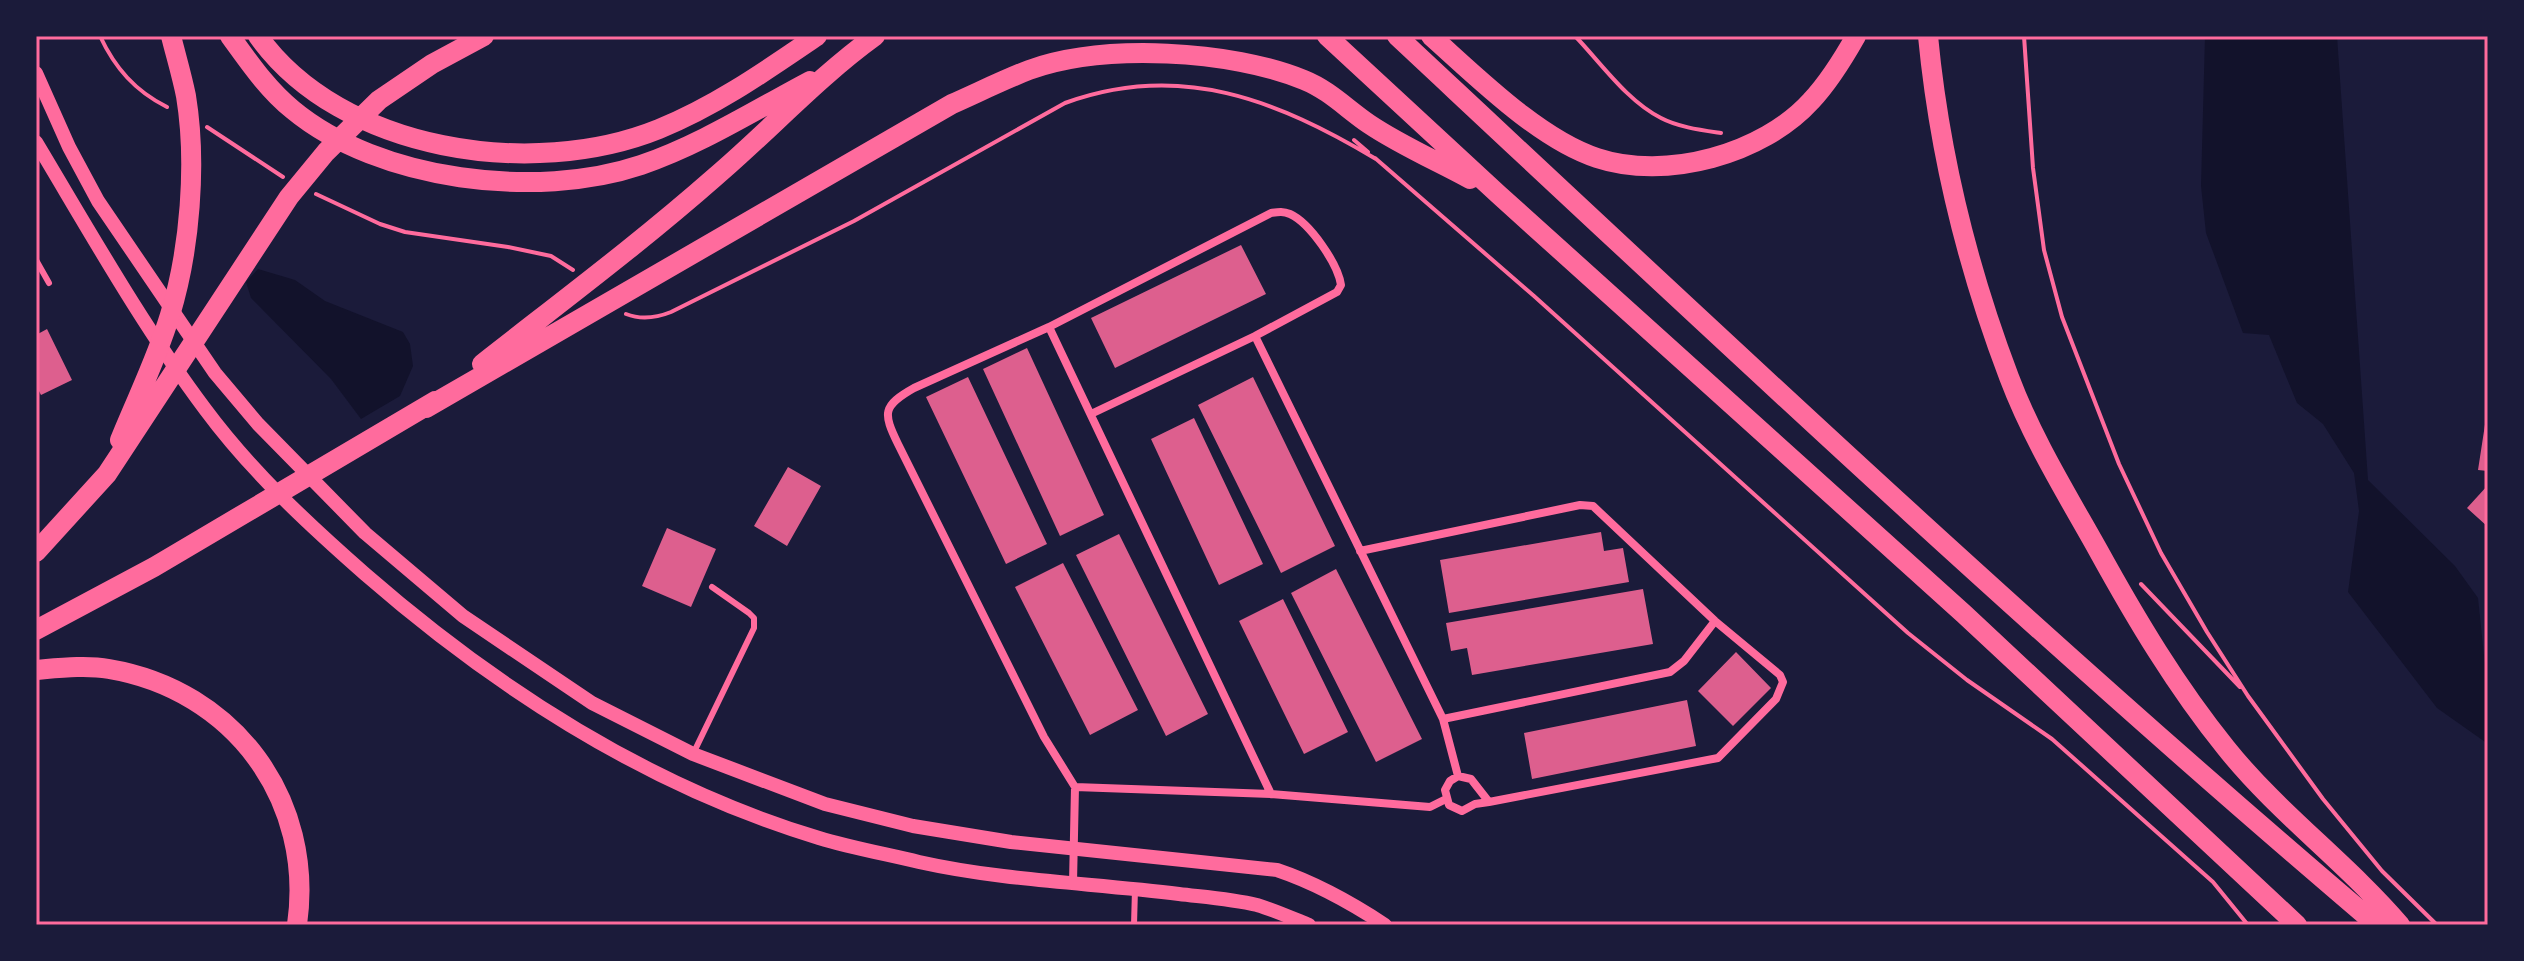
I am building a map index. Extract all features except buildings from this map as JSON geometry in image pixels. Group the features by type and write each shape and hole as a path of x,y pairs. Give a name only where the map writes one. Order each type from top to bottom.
{"highway":[{"path":"107,474 171,313 183,256 191,146 186,96 171,36"},
{"path":"230,36 258,76 292,109 321,131 356,149 452,176 517,181 572,179 641,165 701,139 831,69"},
{"path":"258,36 285,67 312,88 370,124 451,147 529,153 599,148 658,130 747,83 817,36"},
{"path":"36,552 107,474 289,197 326,152 379,100 432,64 484,36"},
{"path":"426,408 620,259 763,136 831,69 875,36"},
{"path":"1327,36 1964,614 2297,925"},
{"path":"1397,36 1981,576 2218,790 2377,925"},
{"path":"1431,36 1496,94 1560,140 1598,158 1634,165 1678,165 1730,153 1779,128 1809,104 1856,36"},
{"path":"1928,36 1935,107 1971,259 2009,378 2056,478 2149,641 2227,749 2276,803 2400,925"},
{"path":"36,630 154,567 952,104 1030,70 1100,55 1162,54 1221,59 1274,69 1338,99 1370,124 1498,194"},
{"path":"36,670 106,668 137,675 171,688 203,706 236,733 263,766 286,807 299,859 297,925"}],"street":[{"path":"36,73 69,147 98,201 215,373 258,424 365,533 463,616 592,703 693,754 825,804 913,826 1011,842 1277,870 1310,881 1385,925"},
{"path":"36,142 133,303 204,409 256,472 310,526 409,612 505,684 607,748 715,799 819,838 926,863 1004,876 1258,905 1309,925"},
{"path":"1073,883 1075,787 1044,737 887,423 887,413 896,398 1049,327 1250,222 1282,211 1306,226 1334,264 1341,285 1337,292 1255,336 1091,414"},
{"path":"1049,327 1271,794"},
{"path":"1255,336 1443,719 1458,776"},
{"path":"1360,551 1588,505 1600,509 1715,621 1773,667 1783,682 1776,699 1718,758 1708,762 1489,802 1462,811 1449,805 1446,799 1447,785 1458,776"},
{"path":"1443,719 1670,672 1684,661 1715,621"},
{"path":"1458,776 1471,779 1489,802"},
{"path":"1075,787 1271,794 1430,807 1446,799"}],"lane":[{"path":"36,260 49,283"},
{"path":"693,754 754,628 754,618 712,587"},
{"path":"1134,925 1135,889"}],"path":[{"path":"1575,36 1638,103 1662,119 1689,127 1731,133"},
{"path":"2024,36 2033,168 2044,250 2062,317 2119,464 2161,553 2248,696 2323,799 2382,871 2437,925"},
{"path":"1344,130 1534,296 1908,633 1967,680 2052,739 2118,797 2213,882 2248,925"},
{"path":"2134,576 2248,696"}],"shaded area":[{"path":"2205,36 2337,36 2368,480 2455,566 2478,598 2488,694 2488,744 2437,708 2348,592 2359,511 2354,473 2323,424 2297,403 2269,335 2243,333 2206,233 2201,186"},
{"path":"258,269 295,280 325,301 403,332 410,344 413,366 400,396 361,419 331,379 251,298 246,282"}]}
